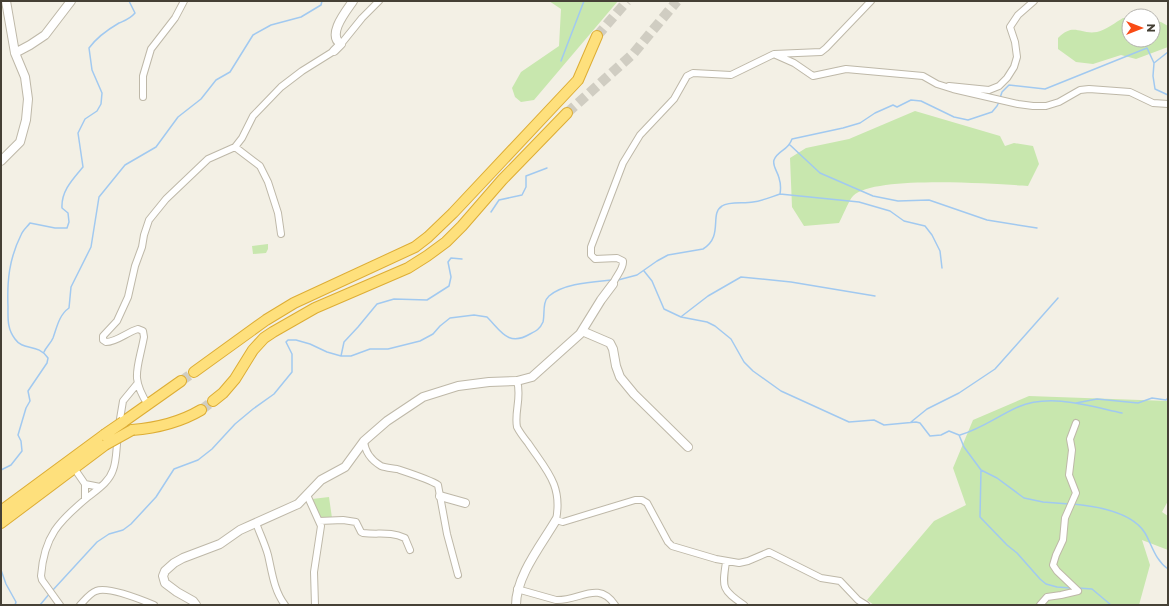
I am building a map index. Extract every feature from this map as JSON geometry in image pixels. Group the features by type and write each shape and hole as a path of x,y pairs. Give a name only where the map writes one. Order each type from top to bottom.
{"highway":[{"path":"194,372 266,320 294,303 415,247 428,237 454,213 578,80 597,36"},
{"path":"213,401 223,393 235,379 253,350 273,332 315,308 408,268 446,242 502,180 567,113"},
{"path":"1,512 18,505 74,468 122,422 181,381"},
{"path":"1,523 18,505 104,440 132,430 166,426 201,410"}],"street":[{"path":"1,161 20,142 26,120 28,99 28,88 25,77 15,53 6,1"},
{"path":"15,53 44,35 71,1"},
{"path":"143,96 143,76 150,48 175,18 184,1"},
{"path":"341,44 336,38 338,24 353,1"},
{"path":"148,405 137,384 136,376 144,337 143,332 138,328 110,342 103,340 103,336 117,321 130,290 135,266 149,220 166,199 208,159 234,147 242,138 252,116 280,88 298,74 334,51 362,18 379,1"},
{"path":"192,604 165,583 163,576 165,571 174,563 220,544 240,530 298,504 323,478 345,467 364,441 387,421 423,397 458,386 489,382 517,382 529,378 540,371 576,339 624,263 622,259 617,258 595,259 591,256 590,252 620,168 638,138 674,99 686,78 690,74 731,75 774,54 821,52 870,1"},
{"path":"942,86 957,86 989,90 999,86 1007,78 1014,67 1017,57 1015,42 1010,27 1018,15 1034,1"},
{"path":"774,54 796,65 813,76 852,69 924,77 952,89 1033,106 1046,106 1059,102 1080,90 1089,89 1130,92 1153,103 1168,104"},
{"path":"234,147 260,166 268,182 278,213 281,234"},
{"path":"582,331 610,343 613,348 616,366 620,377 634,394 688,447"},
{"path":"516,605 517,589 556,520 559,505 556,487 549,474 517,427 516,420 520,391 517,382"},
{"path":"59,604 41,576 47,543 54,529 85,499 105,483 113,470 123,401 137,384"},
{"path":"1040,605 1047,597 1078,591 1057,571 1054,565 1056,555 1063,540 1065,518 1076,494 1069,475 1072,450 1070,439 1076,423"},
{"path":"364,441 365,450 368,455 381,466 397,469 432,481 439,488 447,534 458,575"},
{"path":"74,468 85,484 85,499"},
{"path":"85,484 100,487"},
{"path":"307,495 321,526 314,572 315,605"},
{"path":"440,496 465,504"},
{"path":"556,520 563,522 635,500 642,500 647,504 670,545 726,562 743,562 769,552 821,578 840,581 858,600 866,605"},
{"path":"319,521 343,520 356,522 363,533 383,533 406,538 410,550"},
{"path":"256,523 279,596 285,605"},
{"path":"726,562 723,580 725,588 727,592 744,605"},
{"path":"517,589 563,601 592,592 599,592 609,597 615,605"},
{"path":"80,605 95,592 100,590 131,596 154,605"}],"green space":[{"path":"549,1 618,1 534,100 521,102 515,97 512,88 521,72 559,46 561,9"},
{"path":"1121,19 1121,48 1161,48 1161,22 1168,26 1168,47 1136,59 1121,55 1093,64 1076,62 1058,49 1058,38 1068,31 1077,30 1097,32"},
{"path":"915,111 1000,136 1005,146 1014,143 1033,146 1039,164 1028,186 936,182 885,185 865,189 853,196 839,223 804,226 792,207 790,158 806,148 849,139"},
{"path":"268,244 266,253 253,254 252,246"},
{"path":"1029,396 1168,401 1168,501 1162,512 1168,516 1168,550 1142,540 1150,565 1139,605 874,605 867,600 934,521 966,505 953,468 973,420"},
{"path":"329,497 332,518 320,519 312,499"}],"waterway":[{"path":"1,470 11,465 22,451 21,441 18,435 26,408 30,401 28,391 47,363 48,358 40,350 18,343 12,335 8,319 11,261 22,233 30,223 55,228 67,228 69,222 68,213 62,208 63,196 68,186 83,167 78,133 85,119 97,111 101,104 102,93 92,70 89,48 102,34 110,28 130,18 135,13 129,1"},
{"path":"44,352 52,340 63,314 69,308 71,287 91,247 99,197 125,165 156,147 178,117 201,99 216,80 230,72 253,35 271,25 301,17 321,5 322,1"},
{"path":"561,61 584,1"},
{"path":"1000,98 1002,92 1009,85 1045,89 1147,48 1154,63 1168,52"},
{"path":"1154,63 1153,76 1155,89 1168,95"},
{"path":"618,280 637,275 668,255 703,249 713,238 715,232 716,214 725,204 750,203 780,194 780,182 774,160 778,154 788,146 792,139 860,123 875,113 893,105 897,107 911,100 921,101 954,117 968,120 992,112 999,102"},
{"path":"790,145 820,173 873,196 898,201 929,200 987,220 1037,228"},
{"path":"491,212 499,200 522,195 526,187 526,176 547,168"},
{"path":"780,194 859,202 890,211 904,221 925,226 932,235 940,251 942,268"},
{"path":"341,356 344,342 377,304 394,299 427,300 449,286 451,277 448,262 451,258 462,259"},
{"path":"644,271 652,281 664,309 681,317 707,322 715,326 731,339 744,362 753,371 781,391 849,422 874,420 884,425 916,422 920,423 930,436 941,435 949,431 959,435 964,447 981,470 980,517 1046,584 1057,587 1071,588"},
{"path":"682,316 708,296 741,277 791,282 875,296"},
{"path":"52,591 97,542 109,534 123,530 131,524 156,497 174,469 198,460 212,449 235,424 274,394 292,372 292,354 286,342 288,340 296,340 310,344 327,352 341,356 351,356 370,349 388,349 420,341 433,334 450,318 474,315 487,317 501,332 510,338 522,338 536,331 541,326 543,322 545,301 555,292 562,288 579,284 612,280"},
{"path":"911,422 927,409 959,393 995,369 1058,298"},
{"path":"1076,403 1097,399 1138,403 1152,398 1166,400 1168,398"},
{"path":"960,435 1018,407 1043,401 1070,402 1122,413"},
{"path":"981,470 997,478 1024,498 1043,502 1069,504"},
{"path":"1073,504 1092,506 1112,511 1131,520 1145,533 1157,557 1168,569"},
{"path":"1,570 6,584 16,602 15,605"},
{"path":"1078,588 1092,589 1111,605"},
{"path":"40,605 50,593"}],"tunnel":[{"path":"597,36 627,1"},
{"path":"567,113 633,54 677,1"},
{"path":"181,381 194,372"},
{"path":"201,410 213,401"}]}
